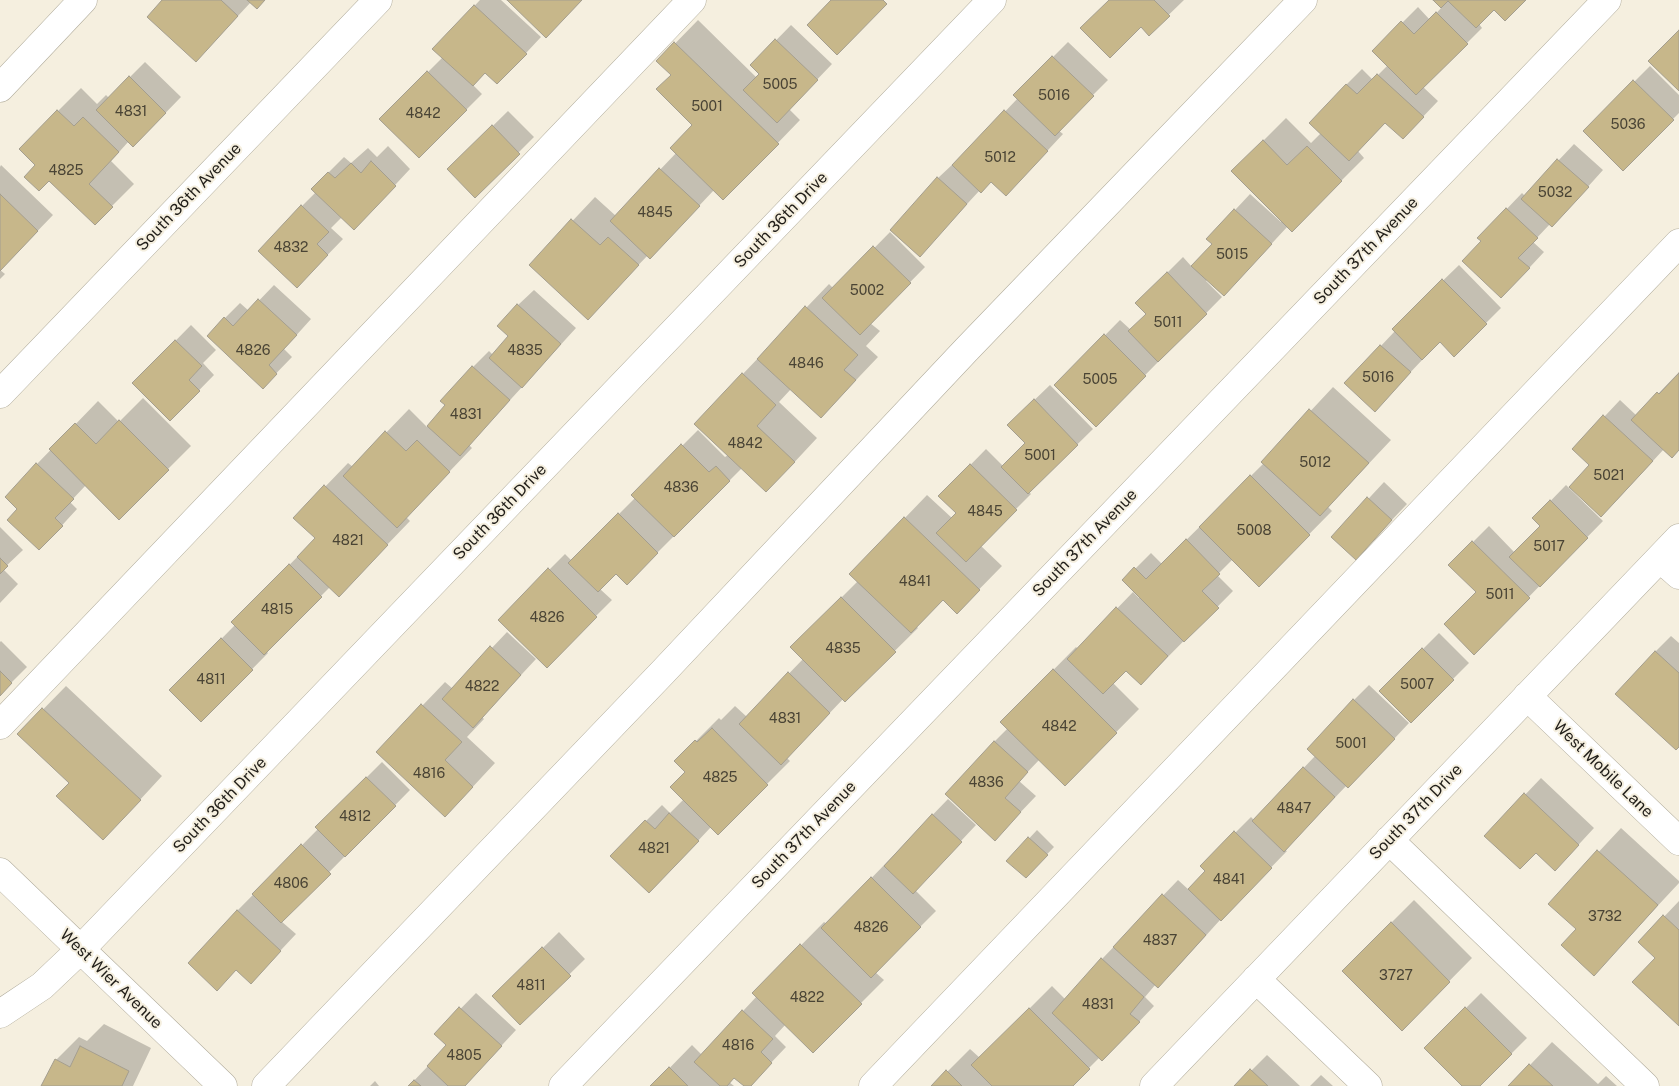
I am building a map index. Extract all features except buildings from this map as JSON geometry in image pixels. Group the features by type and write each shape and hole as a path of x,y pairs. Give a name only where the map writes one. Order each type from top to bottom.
{"street":[{"path":"0,88 83,0"},
{"name":"South 36th Avenue","path":"0,394 378,0"},
{"path":"0,725 692,0"},
{"name":"South 36th Drive","path":"0,1014 42,986 81,950 992,0"},
{"path":"266,1086 663,672 974,342 1303,0"},
{"name":"South 37th Avenue","path":"563,1086 1607,0"},
{"path":"873,1086 1679,243"},
{"name":"South 37th Drive","path":"1154,1086 1527,696 1670,566 1679,538"},
{"name":"West Mobile Lane","path":"1527,696 1679,841"},
{"path":"1389,840 1645,1086"},
{"name":"West Wier Avenue","path":"0,872 223,1086"},
{"path":"1256,979 1368,1086"}]}
